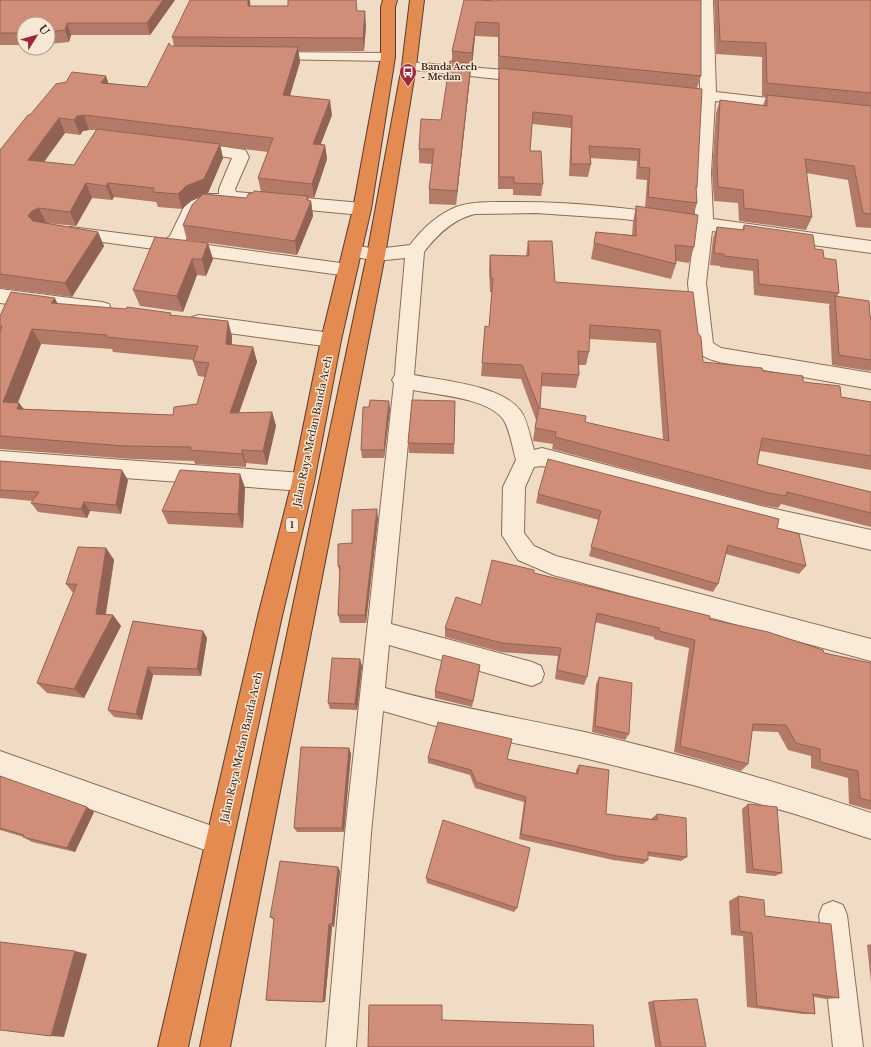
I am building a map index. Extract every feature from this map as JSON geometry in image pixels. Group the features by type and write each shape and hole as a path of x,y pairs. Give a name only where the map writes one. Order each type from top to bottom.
{"highway":[{"name":"Jalan Raya Medan Banda Aceh","path":"174,1047 303,482 331,340 351,261 362,209 388,57 390,0"},
{"path":"215,1047 376,254 409,66 416,0"}],"street":[{"path":"706,0 708,96 703,173 704,224 697,283 704,346 719,355 871,381"},
{"path":"252,56 388,57"},
{"path":"409,66 542,78"},
{"path":"684,93 809,107"},
{"path":"174,146 239,154 241,157 227,189 228,195"},
{"path":"169,245 178,240 189,212 196,204 228,195 261,201 362,209"},
{"path":"340,1047 358,833 415,251 424,238 439,224 452,216 475,208 536,207 624,213 871,248"},
{"path":"54,231 169,245 351,261 376,254 415,251"},
{"path":"0,296 118,311"},
{"path":"181,320 331,340"},
{"path":"402,380 480,396 502,404 513,416 527,460 514,487 513,535 526,553 553,566 871,650"},
{"path":"527,460 542,457 762,515 871,540"},
{"path":"0,460 303,482"},
{"path":"378,631 532,674"},
{"path":"372,696 439,715 580,744 693,772 871,826"},
{"path":"0,764 220,842"},
{"path":"833,915 848,1047"}],"building":[{"path":"0,0 163,0 147,23 67,23 65,30 56,31 56,16 16,16 16,33 0,33"},
{"path":"190,0 248,0 248,6 288,6 288,0 356,0 357,11 365,11 363,38 172,37"},
{"path":"464,0 701,0 701,76 499,56 499,23 476,22 472,53 452,51"},
{"path":"718,0 871,0 871,93 767,83 766,43 720,41"},
{"path":"169,43 171,46 298,47 283,95 330,100 313,144 325,145 312,184 258,178 273,138 84,115 77,116 74,120 59,118 28,160 74,165 97,129 220,144 204,179 186,186 178,194 153,192 154,188 108,183 106,186 86,183 70,212 39,208 32,211 28,216 33,221 98,232 65,283 0,274 0,150 28,115 30,115 56,84 66,82 72,72 106,76 101,83 147,87"},
{"path":"450,61 471,63 457,191 429,189 434,149 419,149 421,119 441,120"},
{"path":"499,68 702,89 697,187 696,186 697,203 648,197 650,168 639,167 640,149 589,146 591,164 571,164 572,116 533,112 530,151 541,151 543,184 514,183 514,177 499,177"},
{"path":"767,95 871,106 871,214 863,213 854,166 805,159 812,217 744,208 743,190 718,187 717,160 720,100 767,106"},
{"path":"254,191 308,196 307,200 311,201 295,241 183,225 192,205 203,194 246,198 249,193 253,193"},
{"path":"636,206 698,215 694,247 675,245 676,264 594,243 596,232 636,236"},
{"path":"744,225 813,235 815,249 823,250 824,258 836,260 839,293 759,284 758,260 724,256 724,254 714,253 717,227 744,230"},
{"path":"155,237 208,243 202,259 192,259 177,296 133,290"},
{"path":"528,241 552,241 555,282 693,292 698,333 701,337 703,362 762,368 763,371 803,376 803,382 840,386 841,397 871,402 871,456 762,438 757,464 871,492 871,513 787,492 786,496 769,493 555,437 556,432 535,428 539,408 522,365 482,363 485,326 489,327 493,278 491,278 490,255 529,256","holes":["590,325 660,330 669,441 585,422 586,416 540,408 542,373 579,375 578,351 589,352"]},
{"path":"11,292 55,298 51,303 126,309 127,307 171,313 170,315 228,321 226,344 253,347 230,413 272,412 263,451 242,450 242,454 190,450 191,447 124,446 0,436 0,332 2,326 0,326 0,316","holes":["32,329 107,335 106,337 198,346 193,361 209,363 197,404 174,407 173,415 17,409 19,403 3,402"]},
{"path":"835,296 869,301 871,317 871,360 839,355"},
{"path":"370,400 389,401 384,450 361,450 363,407 369,407"},
{"path":"412,400 455,401 454,444 408,443"},
{"path":"548,459 779,519 777,528 799,534 806,566 728,545 718,584 591,547 601,511 538,494"},
{"path":"0,461 122,470 116,505 84,502 81,509 31,503 39,492 0,490"},
{"path":"180,470 240,474 238,514 162,511"},
{"path":"377,509 365,615 338,615 340,566 338,566 338,544 352,543 352,510"},
{"path":"78,547 106,548 96,614 113,615 74,689 37,683 77,584 66,584"},
{"path":"492,560 534,570 534,573 710,616 709,619 768,632 823,650 824,653 871,663 871,801 860,798 858,771 820,762 820,749 796,743 786,725 753,724 748,764 680,746 695,640 659,631 659,628 597,613 587,677 557,670 561,648 502,643 445,628 456,597 481,605"},
{"path":"133,621 203,631 197,669 148,667 136,714 108,710"},
{"path":"443,655 480,665 473,701 435,691"},
{"path":"332,658 360,659 355,704 328,703"},
{"path":"599,677 632,683 629,734 595,726"},
{"path":"438,722 512,739 507,759 578,774 579,765 609,770 606,814 657,820 657,814 686,818 687,857 648,852 648,860 617,856 521,834 526,797 476,782 471,770 428,758"},
{"path":"301,747 349,748 342,828 294,828"},
{"path":"0,776 87,807 67,848 23,837 24,835 0,828"},
{"path":"748,804 777,807 782,873 753,869"},
{"path":"443,820 530,848 517,908 426,878"},
{"path":"280,861 338,867 332,924 329,924 323,1002 266,1000 274,918 270,917"},
{"path":"738,896 764,900 765,916 831,924 839,998 813,994 815,1014 757,1006 752,933 740,931"},
{"path":"0,942 75,951 51,1036 0,1030"},
{"path":"697,999 706,1047 661,1047 653,1001"},
{"path":"369,1005 442,1005 442,1020 593,1025 594,1047 368,1047"}],"place":[{"name":"Banda Aceh - Medan","path":"408,87"}]}
